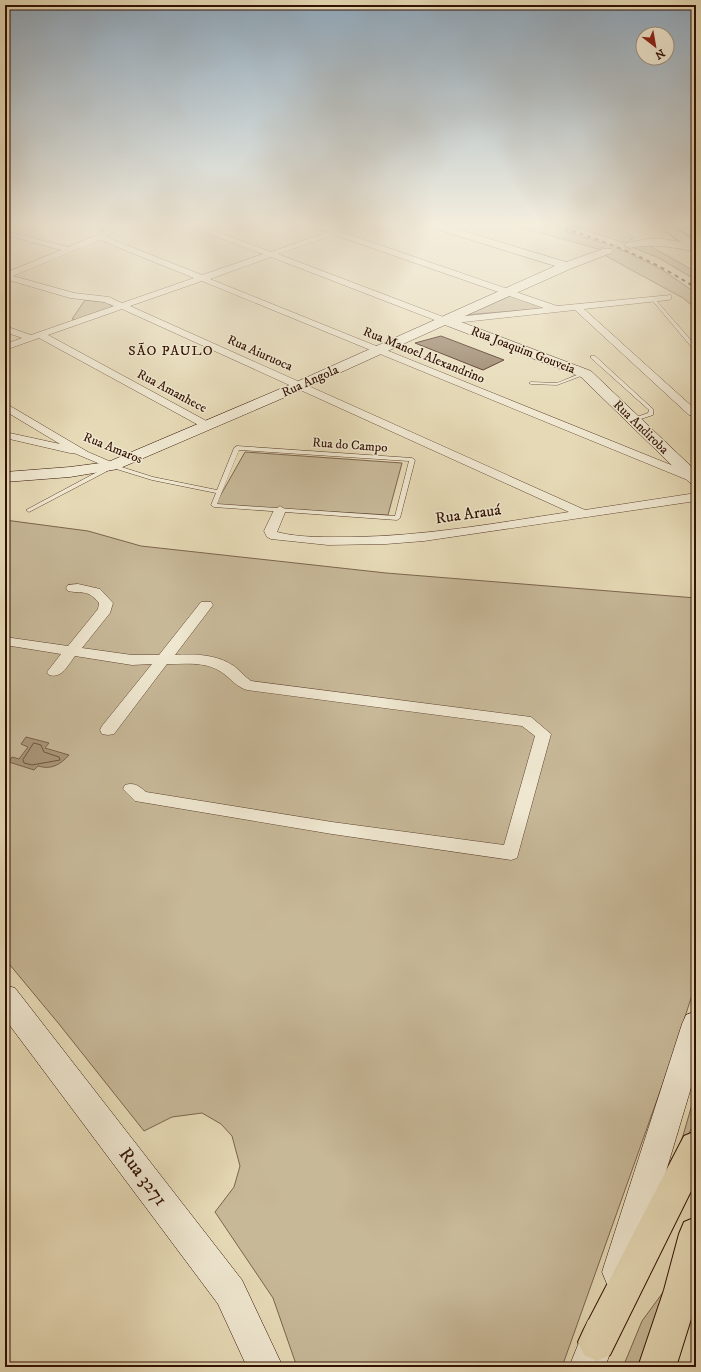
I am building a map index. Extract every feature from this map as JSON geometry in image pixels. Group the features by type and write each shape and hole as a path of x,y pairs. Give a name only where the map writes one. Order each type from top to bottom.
{"highway":[{"path":"592,1354 696,1147"},
{"path":"656,1367 682,1290 696,1234"}],"street":[{"name":"Rua Aiuruoca","path":"46,288 73,296 100,298 122,306 584,514"},
{"path":"5,347 173,288"},
{"name":"Rua Manoel Alexandrino","path":"225,288 695,480"},
{"name":"Rua Joaquim Gouveia","path":"360,288 583,375"},
{"path":"498,288 559,309"},
{"name":"Rua Angola","path":"5,478 77,472 112,466 208,426 518,288"},
{"path":"445,321 578,308 668,297"},
{"path":"578,308 693,413"},
{"name":"Rua Amanhece","path":"5,329 35,336 208,426"},
{"name":"Rua Andiroba","path":"583,375 634,420 695,480"},
{"name":"Rua Amaros","path":"5,406 84,454 112,466"},
{"path":"5,435 84,454"},
{"path":"5,444 25,439"},
{"name":"Rua Arauá","path":"280,510 270,534 328,541 386,540 424,537 696,497"},
{"path":"54,672 105,610 106,603 100,593 88,587 73,588"},
{"path":"108,730 206,605"},
{"path":"5,641 132,660 199,659 216,663 229,670 247,685 526,721 543,734 511,853 332,828 141,797 131,789"},
{"name":"Rua 3271","path":"5,997 230,1292 265,1367"},
{"path":"592,1354 696,1024"}],"lane":[{"path":"653,299 696,349"},
{"path":"490,340 583,375"},
{"path":"593,358 651,410 651,414 634,420"},
{"path":"531,383 557,384 583,375"},
{"name":"Rua do Campo","path":"237,448 412,460 397,518 280,510 215,506 214,504 237,448"},
{"path":"29,510 112,466"},
{"name":"Rua Amaros","path":"112,466 152,478 219,492"}],"shaded area":[{"path":"665,288 689,288 696,293 696,309 683,298"},
{"path":"512,295 551,308 464,315"},
{"path":"85,300 106,302 113,307 76,320 72,319"},
{"path":"245,452 402,463 388,515 215,505"},
{"path":"5,520 88,531 141,546 386,573 696,598 696,983 668,1069 562,1367 297,1367 273,1298 215,1212 234,1187 240,1166 232,1136 221,1124 202,1113 172,1117 144,1131 5,959"},
{"path":"696,1091 696,1120 677,1156"},
{"path":"675,1276 643,1367 623,1367 642,1321"}],"water":[{"path":"26,737 49,743 45,748 69,755 55,766 38,766 34,770 9,762 12,757 19,759 28,747 21,744"}],"building":[{"path":"441,336 504,360 483,370 415,343"}],"district":[{"name":"SÃO PAULO","path":"171,351"}]}
